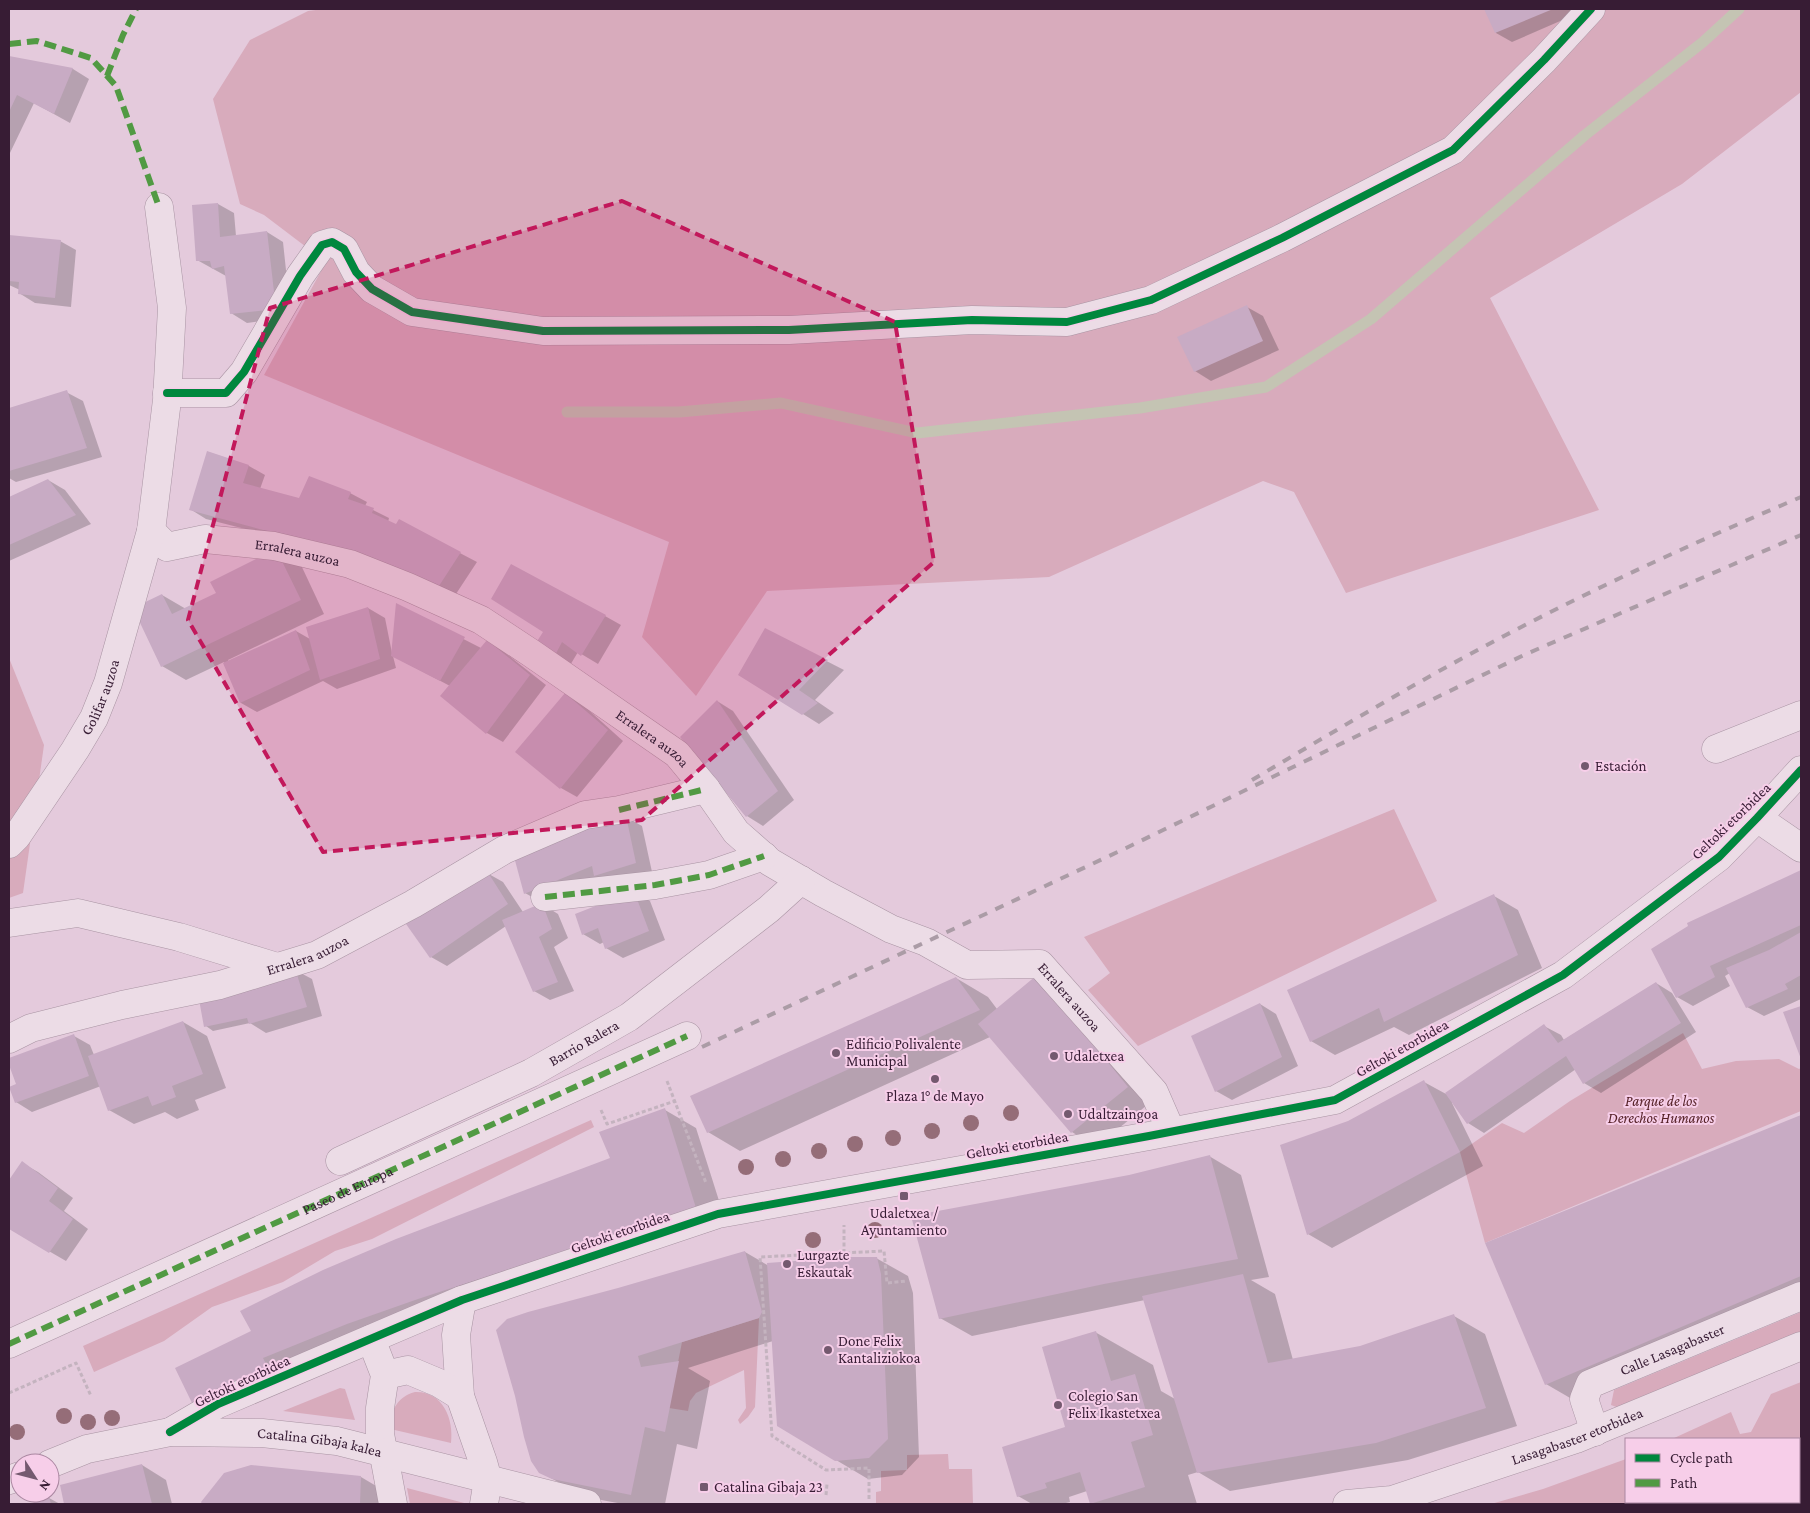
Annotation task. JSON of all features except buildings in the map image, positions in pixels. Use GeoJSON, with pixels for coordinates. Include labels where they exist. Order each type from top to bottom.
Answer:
{"type":"FeatureCollection","features":[{"type":"Feature","properties":{"kind":"street"},"geometry":{"type":"LineString","coordinates":[[167,393],[226,393],[244,372],[311,260],[322,245],[332,242],[344,248],[356,272],[372,289],[412,312],[542,331],[790,330],[972,320],[1067,322],[1151,300],[1282,238],[1453,150],[1544,60],[1591,9]]}},
{"type":"Feature","properties":{"kind":"street"},"geometry":{"type":"LineString","coordinates":[[151,531],[167,393],[172,308],[159,207]]}},
{"type":"Feature","properties":{"kind":"street","name":"Erralera auzoa"},"geometry":{"type":"LineString","coordinates":[[151,531],[167,546],[205,539],[274,546],[350,564],[408,587],[480,620],[531,652],[677,754],[706,789],[736,832],[764,856],[802,880],[892,929],[926,942],[967,965],[1040,964],[1154,1092],[1171,1131]]}},
{"type":"Feature","properties":{"kind":"street","name":"Golifar auzoa"},"geometry":{"type":"LineString","coordinates":[[9,844],[23,828],[94,718],[108,683],[151,531]]}},
{"type":"Feature","properties":{"kind":"street"},"geometry":{"type":"LineString","coordinates":[[1716,749],[1801,715]]}},
{"type":"Feature","properties":{"kind":"street","name":"Geltoki etorbidea"},"geometry":{"type":"LineString","coordinates":[[170,1432],[218,1404],[462,1300],[718,1214],[1335,1100],[1563,975],[1719,856],[1801,770]]}},
{"type":"Feature","properties":{"kind":"street","name":"Erralera auzoa"},"geometry":{"type":"LineString","coordinates":[[9,1039],[31,1028],[89,1013],[220,985],[317,955],[413,904],[504,850],[585,815],[620,810],[706,789]]}},
{"type":"Feature","properties":{"kind":"street","name":"Geltoki etorbidea"},"geometry":{"type":"LineString","coordinates":[[1757,818],[1801,848]]}},
{"type":"Feature","properties":{"kind":"street"},"geometry":{"type":"LineString","coordinates":[[545,897],[655,885],[709,876],[764,856]]}},
{"type":"Feature","properties":{"kind":"street","name":"Barrio Ralera"},"geometry":{"type":"LineString","coordinates":[[340,1161],[531,1073],[629,1017],[769,909],[802,880]]}},
{"type":"Feature","properties":{"kind":"street"},"geometry":{"type":"LineString","coordinates":[[9,923],[78,913],[179,937],[277,967]]}},
{"type":"Feature","properties":{"kind":"street","name":"Paseo de Europa"},"geometry":{"type":"LineString","coordinates":[[9,1344],[688,1036]]}},
{"type":"Feature","properties":{"kind":"street","name":"Calle Lasagabaster"},"geometry":{"type":"LineString","coordinates":[[1595,1432],[1584,1399],[1590,1384],[1801,1296]]}},
{"type":"Feature","properties":{"kind":"street"},"geometry":{"type":"LineString","coordinates":[[462,1300],[456,1335],[460,1396],[483,1462],[486,1492]]}},
{"type":"Feature","properties":{"kind":"street"},"geometry":{"type":"LineString","coordinates":[[371,1339],[385,1375],[380,1408],[380,1434],[393,1504]]}},
{"type":"Feature","properties":{"kind":"street","name":"Lasagabaster etorbidea"},"geometry":{"type":"LineString","coordinates":[[1347,1504],[1390,1502],[1595,1432],[1801,1346]]}},
{"type":"Feature","properties":{"kind":"street"},"geometry":{"type":"LineString","coordinates":[[385,1375],[408,1370],[460,1396]]}},
{"type":"Feature","properties":{"kind":"street","name":"Catalina Gibaja kalea"},"geometry":{"type":"LineString","coordinates":[[60,1460],[88,1449],[170,1432],[262,1433],[337,1441],[383,1454],[486,1492],[587,1504]]}},
{"type":"Feature","properties":{"kind":"path"},"geometry":{"type":"LineString","coordinates":[[588,1080],[607,1124],[675,1101]]}},
{"type":"Feature","properties":{"kind":"path"},"geometry":{"type":"LineString","coordinates":[[668,1082],[718,1214]]}},
{"type":"Feature","properties":{"kind":"path"},"geometry":{"type":"LineString","coordinates":[[844,1225],[844,1253]]}},
{"type":"Feature","properties":{"kind":"path"},"geometry":{"type":"LineString","coordinates":[[869,1499],[869,1468],[826,1470],[772,1436],[760,1257],[884,1251],[887,1283],[907,1281]]}},
{"type":"Feature","properties":{"kind":"path"},"geometry":{"type":"LineString","coordinates":[[9,1393],[76,1363],[91,1396]]}},
{"type":"Feature","properties":{"kind":"path"},"geometry":{"type":"LineString","coordinates":[[826,1495],[827,1484]]}},
{"type":"Feature","properties":{"kind":"highlighted area"},"geometry":{"type":"Polygon","coordinates":[[[622,201],[895,322],[934,562],[642,820],[323,852],[188,620],[270,308],[622,201]]]}},
{"type":"Feature","properties":{"kind":"green space"},"geometry":{"type":"Polygon","coordinates":[[[323,9],[1801,9],[1801,92],[1682,184],[1490,298],[1599,510],[1346,593],[1294,492],[1263,481],[1049,577],[767,591],[696,696],[642,637],[669,542],[264,375],[326,262],[264,215],[240,204],[213,99],[250,40],[308,11],[323,9]]]}},
{"type":"Feature","properties":{"kind":"green space"},"geometry":{"type":"Polygon","coordinates":[[[9,658],[44,745],[23,893],[9,898],[9,658]]]}},
{"type":"Feature","properties":{"kind":"green space"},"geometry":{"type":"Polygon","coordinates":[[[1394,809],[1437,901],[1138,1046],[1088,990],[1110,973],[1084,937],[1394,809]]]}},
{"type":"Feature","properties":{"kind":"green space","name":"Parque de los Derechos Humanos"},"geometry":{"type":"Polygon","coordinates":[[[1683,1033],[1702,1069],[1736,1061],[1779,1059],[1799,1069],[1801,1068],[1801,1111],[1485,1243],[1460,1152],[1502,1123],[1524,1133],[1570,1101],[1683,1033]]]}},
{"type":"Feature","properties":{"kind":"green space"},"geometry":{"type":"Polygon","coordinates":[[[591,1120],[594,1127],[372,1239],[335,1251],[283,1282],[212,1307],[164,1341],[94,1372],[83,1346],[591,1120]]]}},
{"type":"Feature","properties":{"kind":"green space"},"geometry":{"type":"Polygon","coordinates":[[[1801,1312],[1801,1332],[1619,1408],[1611,1405],[1614,1390],[1801,1312]]]}},
{"type":"Feature","properties":{"kind":"green space"},"geometry":{"type":"Polygon","coordinates":[[[759,1318],[755,1407],[748,1417],[740,1424],[738,1420],[746,1408],[744,1370],[696,1393],[690,1401],[688,1411],[669,1408],[682,1342],[759,1318]]]}},
{"type":"Feature","properties":{"kind":"green space"},"geometry":{"type":"Polygon","coordinates":[[[1801,1382],[1801,1504],[1491,1504],[1543,1489],[1625,1459],[1625,1503],[1800,1503],[1800,1438],[1674,1438],[1731,1412],[1740,1434],[1751,1432],[1771,1394],[1801,1382]]]}},
{"type":"Feature","properties":{"kind":"green space"},"geometry":{"type":"Polygon","coordinates":[[[340,1388],[345,1389],[355,1420],[283,1411],[340,1388]]]}},
{"type":"Feature","properties":{"kind":"green space"},"geometry":{"type":"Polygon","coordinates":[[[415,1392],[433,1396],[445,1408],[451,1425],[451,1443],[386,1428],[399,1401],[403,1397],[415,1392]]]}},
{"type":"Feature","properties":{"kind":"green space"},"geometry":{"type":"Polygon","coordinates":[[[948,1454],[949,1469],[972,1469],[973,1504],[876,1504],[876,1492],[881,1491],[881,1471],[907,1470],[907,1455],[948,1454]]]}},
{"type":"Feature","properties":{"kind":"green space"},"geometry":{"type":"Polygon","coordinates":[[[407,1488],[468,1504],[410,1504],[407,1488]]]}},
{"type":"Feature","properties":{"kind":"waterway"},"geometry":{"type":"LineString","coordinates":[[567,412],[679,412],[781,403],[917,433],[1140,408],[1266,387],[1371,319],[1585,135],[1703,42],[1739,9]]}},
{"type":"Feature","properties":{"kind":"railway"},"geometry":{"type":"LineString","coordinates":[[1252,780],[1408,688],[1540,617],[1651,564],[1801,497]]}},
{"type":"Feature","properties":{"kind":"railway"},"geometry":{"type":"LineString","coordinates":[[702,1047],[1124,849],[1524,655],[1801,535]]}},
{"type":"Feature","properties":{"kind":"marked path"},"geometry":{"type":"LineString","coordinates":[[107,76],[123,35],[136,9]]}},
{"type":"Feature","properties":{"kind":"marked path"},"geometry":{"type":"LineString","coordinates":[[9,44],[37,41],[91,58],[116,86],[159,207]]}},
{"type":"Feature","properties":{"kind":"marked path"},"geometry":{"type":"LineString","coordinates":[[619,810],[706,789]]}},
{"type":"Feature","properties":{"kind":"marked path"},"geometry":{"type":"LineString","coordinates":[[545,897],[655,885],[709,875],[764,856]]}},
{"type":"Feature","properties":{"kind":"marked path"},"geometry":{"type":"LineString","coordinates":[[9,1344],[687,1036]]}},
{"type":"Feature","properties":{"kind":"cycle path"},"geometry":{"type":"LineString","coordinates":[[167,393],[226,393],[244,372],[300,276],[322,245],[332,242],[344,249],[356,272],[372,289],[412,312],[543,331],[789,330],[972,320],[1067,322],[1151,300],[1282,238],[1453,150],[1544,60],[1591,9]]}},
{"type":"Feature","properties":{"kind":"cycle path"},"geometry":{"type":"LineString","coordinates":[[170,1432],[218,1404],[462,1300],[718,1214],[1149,1136],[1335,1100],[1563,975],[1719,857],[1801,770]]}},
{"type":"Feature","properties":{"kind":"place","name":"Estación"},"geometry":{"type":"Point","coordinates":[1585,766]}},
{"type":"Feature","properties":{"kind":"place","name":"Edificio Polivalente Municipal"},"geometry":{"type":"Point","coordinates":[836,1053]}},
{"type":"Feature","properties":{"kind":"place","name":"Udaletxea"},"geometry":{"type":"Point","coordinates":[1054,1056]}},
{"type":"Feature","properties":{"kind":"place","name":"Plaza 1° de Mayo"},"geometry":{"type":"Point","coordinates":[935,1079]}},
{"type":"Feature","properties":{"kind":"place","name":"Udaltzaingoa"},"geometry":{"type":"Point","coordinates":[1068,1114]}},
{"type":"Feature","properties":{"kind":"place","name":"Udaletxea / Ayuntamiento"},"geometry":{"type":"Point","coordinates":[904,1196]}},
{"type":"Feature","properties":{"kind":"place","name":"Lurgazte Eskautak"},"geometry":{"type":"Point","coordinates":[787,1264]}},
{"type":"Feature","properties":{"kind":"place","name":"Done Felix Kantaliziokoa"},"geometry":{"type":"Point","coordinates":[828,1350]}},
{"type":"Feature","properties":{"kind":"place","name":"Colegio San Felix Ikastetxea"},"geometry":{"type":"Point","coordinates":[1058,1405]}},
{"type":"Feature","properties":{"kind":"place","name":"Catalina Gibaja 23"},"geometry":{"type":"Point","coordinates":[704,1487]}}]}
